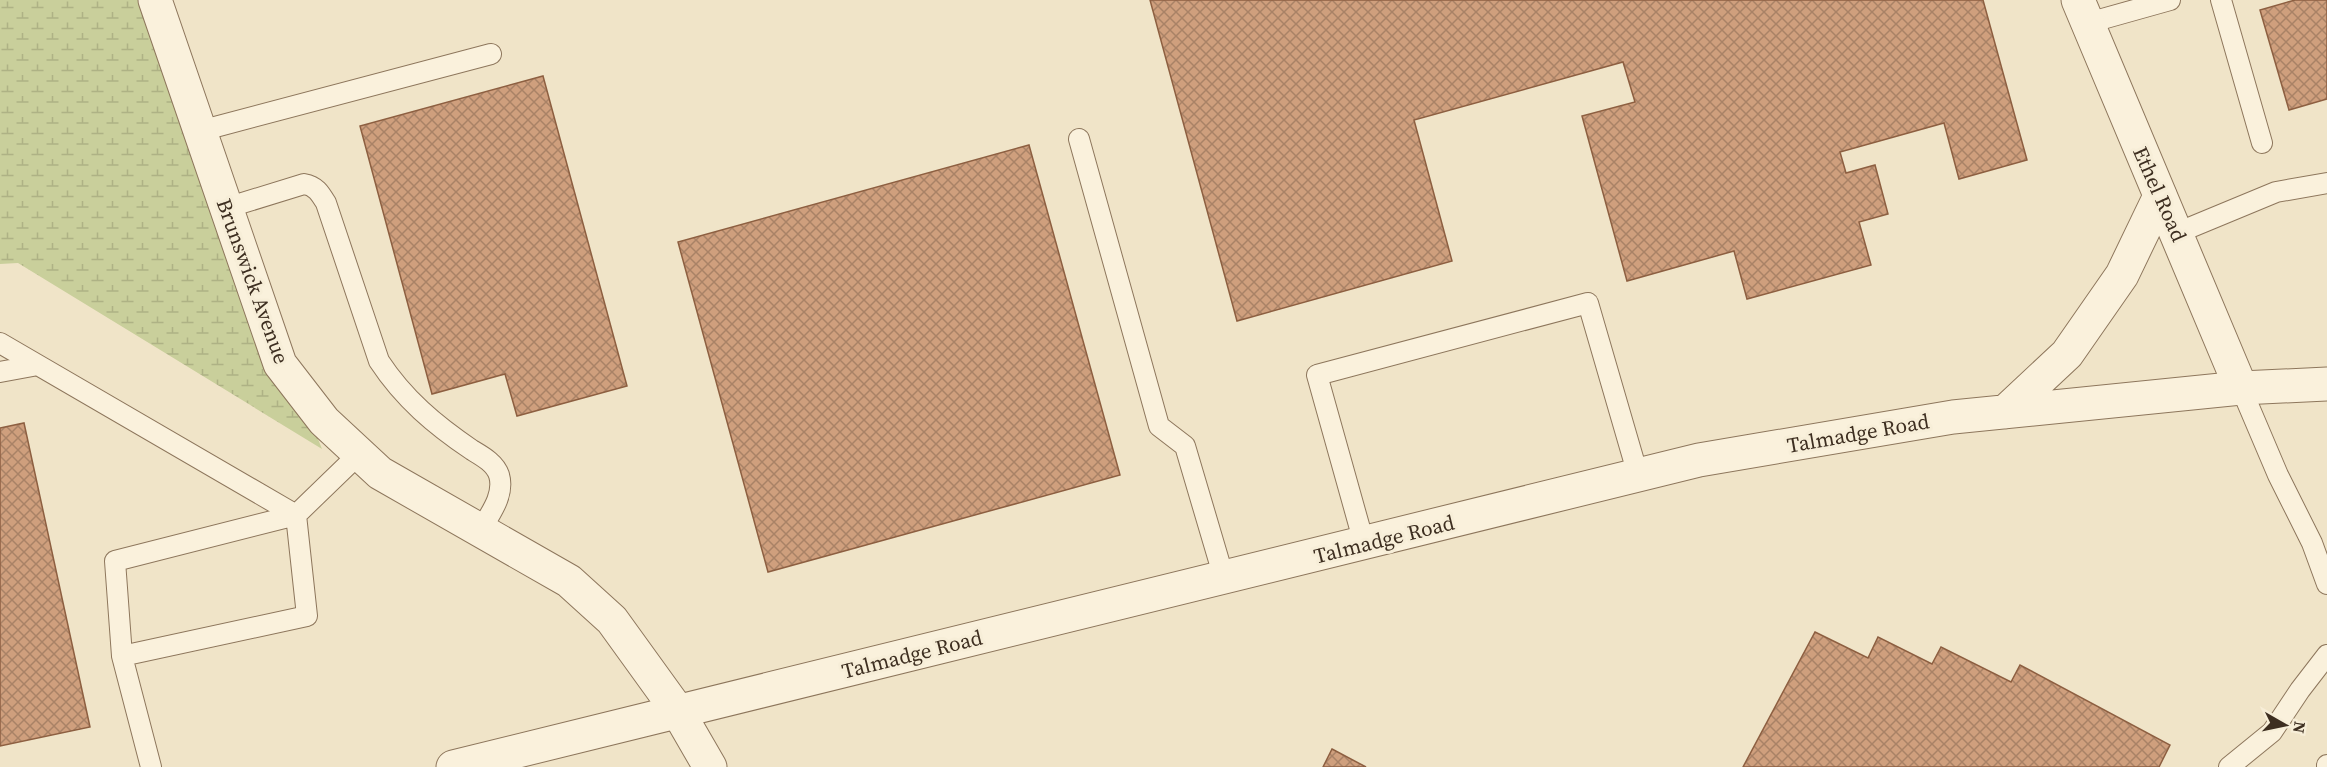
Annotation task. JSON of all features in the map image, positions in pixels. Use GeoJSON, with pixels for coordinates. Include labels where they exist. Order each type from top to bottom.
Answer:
{"type":"FeatureCollection","features":[{"type":"Feature","properties":{"kind":"street","name":"Brunswick Avenue"},"geometry":{"type":"LineString","coordinates":[[155,0],[280,364],[324,421],[380,473],[569,581],[612,620],[677,710],[710,767]]}},
{"type":"Feature","properties":{"kind":"street","name":"Ethel Road"},"geometry":{"type":"LineString","coordinates":[[2083,11],[2241,388]]}},
{"type":"Feature","properties":{"kind":"street"},"geometry":{"type":"LineString","coordinates":[[2005,412],[2067,354],[2122,274],[2160,196]]}},
{"type":"Feature","properties":{"kind":"street","name":"Talmadge Road"},"geometry":{"type":"LineString","coordinates":[[453,767],[1699,460],[1953,417],[2241,388],[2327,384]]}},
{"type":"Feature","properties":{"kind":"lane"},"geometry":{"type":"LineString","coordinates":[[2083,11],[2170,0]]}},
{"type":"Feature","properties":{"kind":"lane"},"geometry":{"type":"LineString","coordinates":[[2222,0],[2262,143]]}},
{"type":"Feature","properties":{"kind":"lane"},"geometry":{"type":"LineString","coordinates":[[200,131],[491,54]]}},
{"type":"Feature","properties":{"kind":"lane"},"geometry":{"type":"LineString","coordinates":[[1079,139],[1159,426],[1185,446],[1224,578]]}},
{"type":"Feature","properties":{"kind":"lane"},"geometry":{"type":"LineString","coordinates":[[2177,233],[2276,192],[2327,183]]}},
{"type":"Feature","properties":{"kind":"lane"},"geometry":{"type":"LineString","coordinates":[[226,208],[304,184],[318,190],[326,203],[379,361],[411,403],[442,430],[490,462],[499,473],[501,488],[496,503],[480,531]]}},
{"type":"Feature","properties":{"kind":"lane"},"geometry":{"type":"LineString","coordinates":[[1364,543],[1317,375],[1588,303],[1638,475]]}},
{"type":"Feature","properties":{"kind":"lane"},"geometry":{"type":"LineString","coordinates":[[0,343],[296,516]]}},
{"type":"Feature","properties":{"kind":"lane"},"geometry":{"type":"LineString","coordinates":[[0,372],[38,365]]}},
{"type":"Feature","properties":{"kind":"lane"},"geometry":{"type":"LineString","coordinates":[[2241,388],[2278,475],[2312,543],[2327,584]]}},
{"type":"Feature","properties":{"kind":"lane"},"geometry":{"type":"LineString","coordinates":[[151,767],[122,656],[115,561],[296,516],[359,454]]}},
{"type":"Feature","properties":{"kind":"lane"},"geometry":{"type":"LineString","coordinates":[[122,656],[307,616],[296,516]]}},
{"type":"Feature","properties":{"kind":"lane"},"geometry":{"type":"LineString","coordinates":[[2229,767],[2272,732],[2327,655]]}},
{"type":"Feature","properties":{"kind":"green space"},"geometry":{"type":"Polygon","coordinates":[[[0,0],[144,0],[322,449],[18,263],[0,264],[0,0]]]}},
{"type":"Feature","properties":{"kind":"building"},"geometry":{"type":"Polygon","coordinates":[[[1150,0],[1983,0],[2027,160],[1959,179],[1944,123],[1840,152],[1846,173],[1875,165],[1888,214],[1859,222],[1871,265],[1747,299],[1734,251],[1627,281],[1582,116],[1635,102],[1623,62],[1414,120],[1452,261],[1237,321],[1150,0]]]}},
{"type":"Feature","properties":{"kind":"building"},"geometry":{"type":"Polygon","coordinates":[[[2295,0],[2327,0],[2327,99],[2289,110],[2260,10],[2295,0]]]}},
{"type":"Feature","properties":{"kind":"building"},"geometry":{"type":"Polygon","coordinates":[[[543,76],[627,386],[517,416],[505,374],[432,394],[360,126],[543,76]]]}},
{"type":"Feature","properties":{"kind":"building"},"geometry":{"type":"Polygon","coordinates":[[[1029,145],[1120,475],[768,572],[678,242],[1029,145]]]}},
{"type":"Feature","properties":{"kind":"building"},"geometry":{"type":"Polygon","coordinates":[[[24,423],[90,727],[0,746],[0,428],[24,423]]]}},
{"type":"Feature","properties":{"kind":"building"},"geometry":{"type":"Polygon","coordinates":[[[1815,632],[1868,658],[1878,637],[1932,664],[1941,647],[2011,682],[2020,665],[2170,745],[2159,767],[1743,767],[1815,632]]]}},
{"type":"Feature","properties":{"kind":"building"},"geometry":{"type":"Polygon","coordinates":[[[1332,749],[1366,767],[1323,767],[1332,749]]]}}]}
